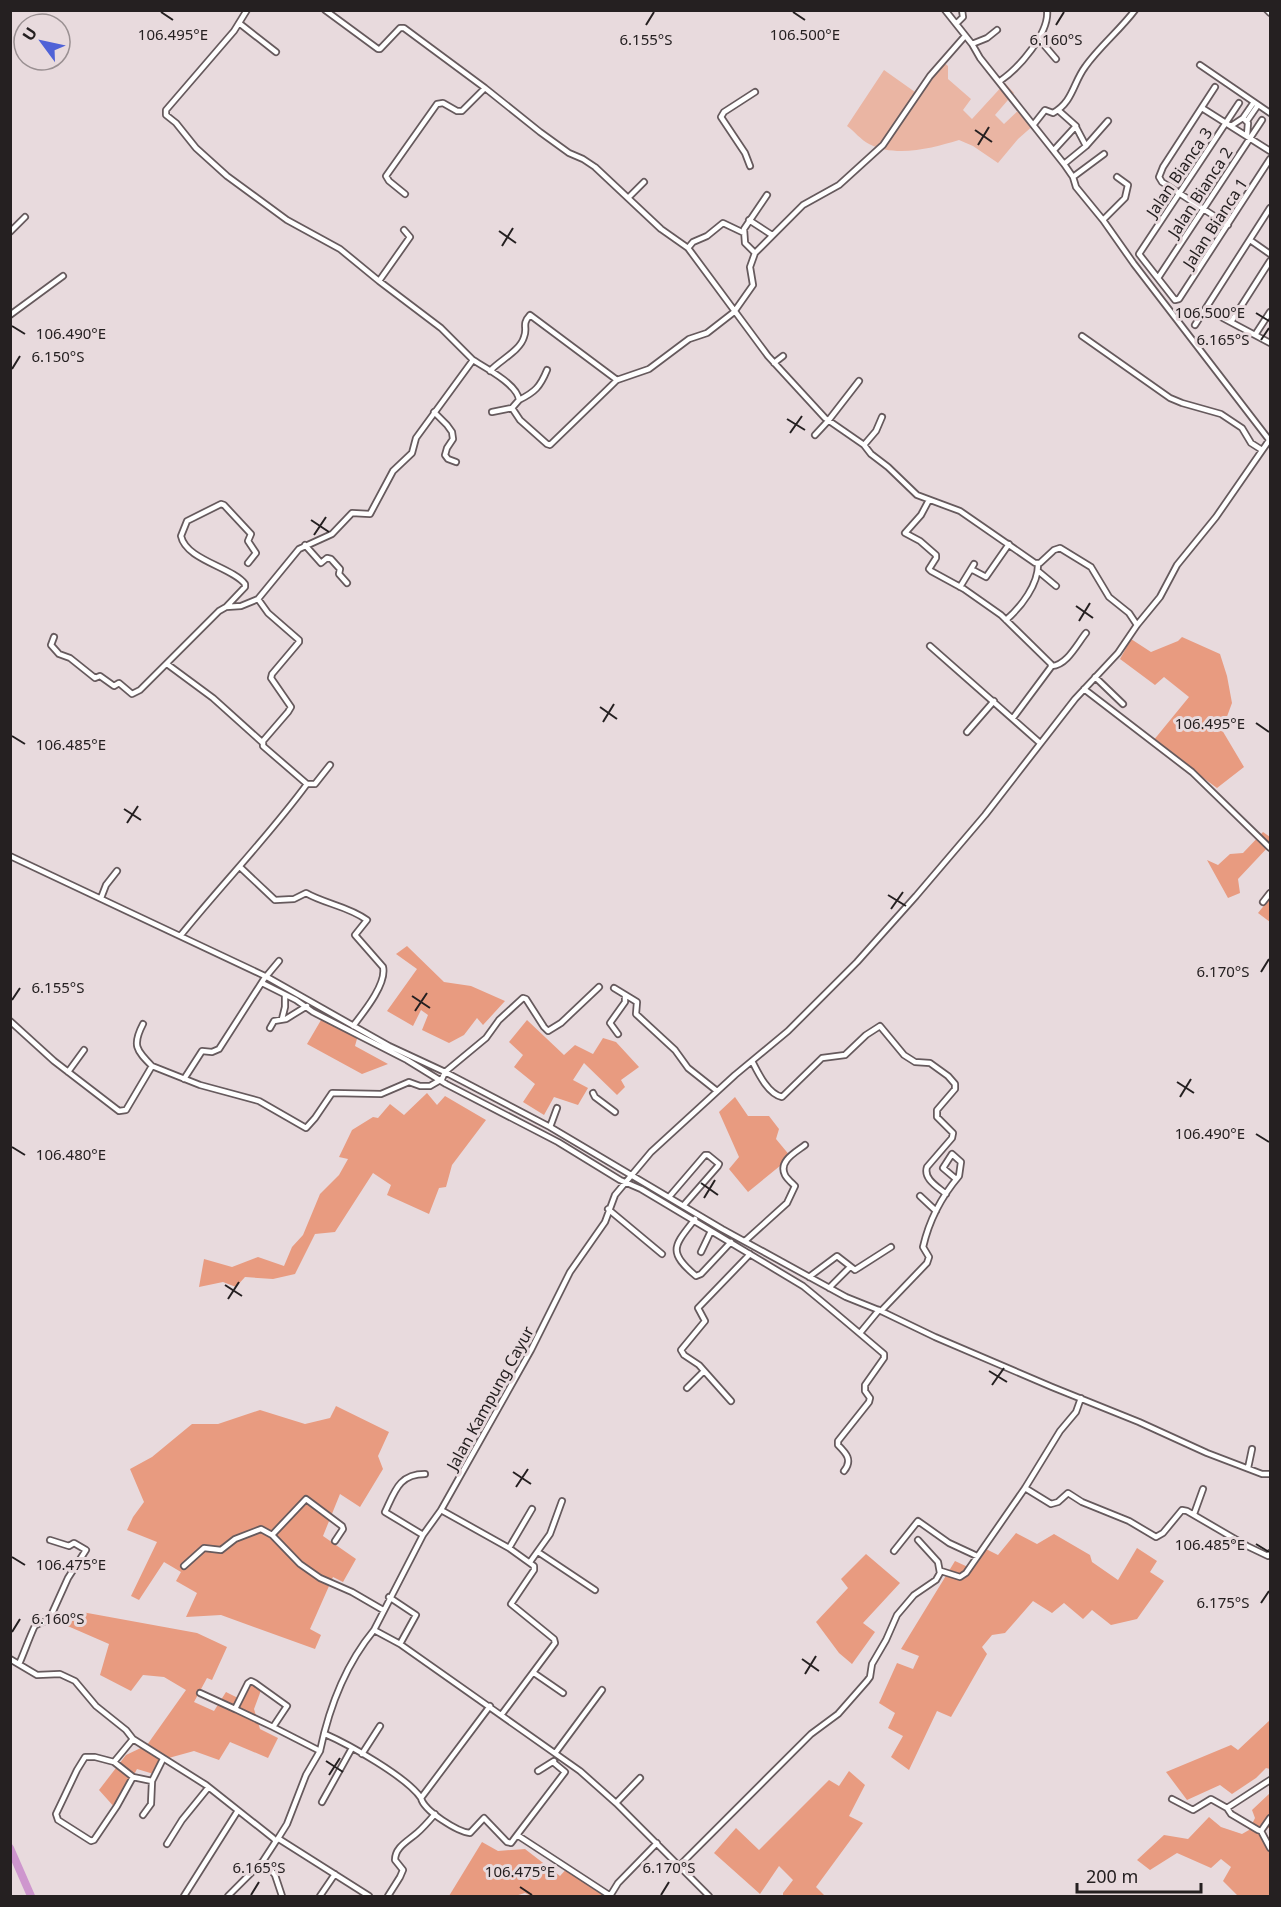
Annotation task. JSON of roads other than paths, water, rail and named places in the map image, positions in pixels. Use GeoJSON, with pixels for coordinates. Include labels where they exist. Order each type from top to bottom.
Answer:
{"type":"FeatureCollection","features":[{"type":"Feature","properties":{"kind":"street"},"geometry":{"type":"LineString","coordinates":[[247,10],[165,114],[176,123],[203,155],[235,182],[287,220],[340,249],[379,282],[441,328],[473,360],[512,386],[519,400]]}},
{"type":"Feature","properties":{"kind":"street"},"geometry":{"type":"LineString","coordinates":[[325,10],[378,49],[400,28],[404,28],[550,139],[595,167],[661,229],[688,248],[774,363],[828,421],[864,445],[908,488],[929,500],[960,511],[1038,563]]}},
{"type":"Feature","properties":{"kind":"street"},"geometry":{"type":"LineString","coordinates":[[333,16],[339,10]]}},
{"type":"Feature","properties":{"kind":"street"},"geometry":{"type":"LineString","coordinates":[[945,10],[957,23],[980,58],[1054,150],[1073,177],[1076,187],[1270,440]]}},
{"type":"Feature","properties":{"kind":"street"},"geometry":{"type":"LineString","coordinates":[[957,23],[963,17],[962,10]]}},
{"type":"Feature","properties":{"kind":"street"},"geometry":{"type":"LineString","coordinates":[[1000,81],[1016,69],[1038,38],[1047,19],[1047,10]]}},
{"type":"Feature","properties":{"kind":"street"},"geometry":{"type":"LineString","coordinates":[[1034,124],[1045,110],[1053,113],[1058,110],[1074,90],[1085,67],[1135,10]]}},
{"type":"Feature","properties":{"kind":"street"},"geometry":{"type":"LineString","coordinates":[[239,23],[276,52]]}},
{"type":"Feature","properties":{"kind":"street"},"geometry":{"type":"LineString","coordinates":[[972,44],[987,38],[997,30]]}},
{"type":"Feature","properties":{"kind":"street"},"geometry":{"type":"LineString","coordinates":[[512,408],[520,420],[550,445],[617,380],[649,369],[690,339],[707,333],[734,312],[753,285],[750,267],[755,253],[803,205],[838,185],[883,146],[930,76],[965,36]]}},
{"type":"Feature","properties":{"kind":"street"},"geometry":{"type":"LineString","coordinates":[[1038,38],[1056,59]]}},
{"type":"Feature","properties":{"kind":"street"},"geometry":{"type":"LineString","coordinates":[[1200,65],[1254,106],[1270,113]]}},
{"type":"Feature","properties":{"kind":"street"},"geometry":{"type":"LineString","coordinates":[[1215,87],[1163,167],[1159,177],[1162,182],[1228,225]]}},
{"type":"Feature","properties":{"kind":"street"},"geometry":{"type":"LineString","coordinates":[[405,194],[389,182],[386,176],[436,104],[443,103],[457,111],[462,111],[485,88]]}},
{"type":"Feature","properties":{"kind":"street"},"geometry":{"type":"LineString","coordinates":[[750,166],[745,153],[721,117],[724,112],[755,92]]}},
{"type":"Feature","properties":{"kind":"street","name":"Jalan Bianca 3"},"geometry":{"type":"LineString","coordinates":[[1158,278],[1139,254],[1239,103]]}},
{"type":"Feature","properties":{"kind":"street"},"geometry":{"type":"LineString","coordinates":[[1232,126],[1245,119],[1254,106]]}},
{"type":"Feature","properties":{"kind":"street"},"geometry":{"type":"LineString","coordinates":[[1202,108],[1270,151]]}},
{"type":"Feature","properties":{"kind":"street"},"geometry":{"type":"LineString","coordinates":[[1058,110],[1076,127],[1079,137],[1086,146]]}},
{"type":"Feature","properties":{"kind":"street"},"geometry":{"type":"LineString","coordinates":[[1245,119],[1249,137]]}},
{"type":"Feature","properties":{"kind":"street","name":"Jalan Bianca 2"},"geometry":{"type":"LineString","coordinates":[[1158,278],[1262,120]]}},
{"type":"Feature","properties":{"kind":"street"},"geometry":{"type":"LineString","coordinates":[[1064,164],[1086,146],[1108,121]]}},
{"type":"Feature","properties":{"kind":"street"},"geometry":{"type":"LineString","coordinates":[[1054,150],[1076,127]]}},
{"type":"Feature","properties":{"kind":"street"},"geometry":{"type":"LineString","coordinates":[[1073,177],[1104,154]]}},
{"type":"Feature","properties":{"kind":"street","name":"Jalan Bianca 1"},"geometry":{"type":"LineString","coordinates":[[1158,278],[1175,300],[1179,299],[1270,159]]}},
{"type":"Feature","properties":{"kind":"street"},"geometry":{"type":"LineString","coordinates":[[1103,220],[1126,196],[1128,186],[1117,177]]}},
{"type":"Feature","properties":{"kind":"street"},"geometry":{"type":"LineString","coordinates":[[629,197],[644,182]]}},
{"type":"Feature","properties":{"kind":"street"},"geometry":{"type":"LineString","coordinates":[[755,253],[746,243],[744,229],[767,195]]}},
{"type":"Feature","properties":{"kind":"street"},"geometry":{"type":"LineString","coordinates":[[1195,325],[1270,208]]}},
{"type":"Feature","properties":{"kind":"street"},"geometry":{"type":"LineString","coordinates":[[10,232],[25,217]]}},
{"type":"Feature","properties":{"kind":"street"},"geometry":{"type":"LineString","coordinates":[[749,220],[772,235]]}},
{"type":"Feature","properties":{"kind":"street"},"geometry":{"type":"LineString","coordinates":[[688,248],[693,242],[707,236],[723,223],[744,233]]}},
{"type":"Feature","properties":{"kind":"street"},"geometry":{"type":"LineString","coordinates":[[379,282],[410,237],[404,230]]}},
{"type":"Feature","properties":{"kind":"street"},"geometry":{"type":"LineString","coordinates":[[1250,240],[1270,254]]}},
{"type":"Feature","properties":{"kind":"street"},"geometry":{"type":"LineString","coordinates":[[1231,322],[1270,261]]}},
{"type":"Feature","properties":{"kind":"street"},"geometry":{"type":"LineString","coordinates":[[10,315],[63,276]]}},
{"type":"Feature","properties":{"kind":"street"},"geometry":{"type":"LineString","coordinates":[[1206,309],[1270,343]]}},
{"type":"Feature","properties":{"kind":"street"},"geometry":{"type":"LineString","coordinates":[[1255,335],[1270,312]]}},
{"type":"Feature","properties":{"kind":"street"},"geometry":{"type":"LineString","coordinates":[[490,371],[521,342],[524,337],[524,322],[530,315],[617,380]]}},
{"type":"Feature","properties":{"kind":"street"},"geometry":{"type":"LineString","coordinates":[[1082,336],[1170,398],[1182,404],[1221,414],[1229,419],[1242,428],[1251,443],[1262,450]]}},
{"type":"Feature","properties":{"kind":"street"},"geometry":{"type":"LineString","coordinates":[[774,363],[783,356]]}},
{"type":"Feature","properties":{"kind":"street"},"geometry":{"type":"LineString","coordinates":[[226,607],[241,606],[258,599],[299,549],[332,534],[352,513],[370,514],[393,471],[412,453],[416,438],[473,360]]}},
{"type":"Feature","properties":{"kind":"street"},"geometry":{"type":"LineString","coordinates":[[492,412],[512,408],[519,400],[533,393],[543,381],[547,370]]}},
{"type":"Feature","properties":{"kind":"street"},"geometry":{"type":"LineString","coordinates":[[815,435],[859,381]]}},
{"type":"Feature","properties":{"kind":"street"},"geometry":{"type":"LineString","coordinates":[[434,412],[452,432],[453,439],[445,455],[456,462]]}},
{"type":"Feature","properties":{"kind":"street"},"geometry":{"type":"LineString","coordinates":[[864,445],[876,431],[882,417]]}},
{"type":"Feature","properties":{"kind":"street","name":"Jalan Kampung Cayur"},"geometry":{"type":"LineString","coordinates":[[278,1840],[306,1775],[320,1751],[332,1706],[346,1674],[374,1630],[423,1534],[441,1510],[531,1350],[570,1272],[604,1222],[615,1194],[630,1179],[643,1160],[717,1091],[788,1031],[884,933],[985,815],[1084,689],[1118,653],[1160,597],[1178,565],[1221,510],[1270,440]]}},
{"type":"Feature","properties":{"kind":"street"},"geometry":{"type":"LineString","coordinates":[[929,500],[921,515],[905,532],[936,555],[930,569],[931,572],[980,599],[1006,620],[1052,666]]}},
{"type":"Feature","properties":{"kind":"street"},"geometry":{"type":"LineString","coordinates":[[54,637],[51,645],[59,654],[70,658],[95,678],[100,676],[114,686],[119,683],[132,694],[143,688],[245,588],[236,576],[214,566],[184,544],[181,536],[188,521],[221,504],[224,505],[251,534],[248,540],[256,553],[248,563]]}},
{"type":"Feature","properties":{"kind":"street"},"geometry":{"type":"LineString","coordinates":[[971,569],[986,577],[1009,544]]}},
{"type":"Feature","properties":{"kind":"street"},"geometry":{"type":"LineString","coordinates":[[305,545],[319,562],[327,558],[331,559],[340,569],[339,574],[347,583]]}},
{"type":"Feature","properties":{"kind":"street"},"geometry":{"type":"LineString","coordinates":[[1038,563],[1058,549],[1070,553],[1094,570],[1109,597],[1129,613],[1137,625]]}},
{"type":"Feature","properties":{"kind":"street"},"geometry":{"type":"LineString","coordinates":[[1006,620],[1022,602],[1038,571],[1038,563]]}},
{"type":"Feature","properties":{"kind":"street"},"geometry":{"type":"LineString","coordinates":[[960,587],[974,564]]}},
{"type":"Feature","properties":{"kind":"street"},"geometry":{"type":"LineString","coordinates":[[1038,571],[1056,586]]}},
{"type":"Feature","properties":{"kind":"street"},"geometry":{"type":"LineString","coordinates":[[258,599],[268,613],[299,640],[271,678],[291,707],[263,743]]}},
{"type":"Feature","properties":{"kind":"street"},"geometry":{"type":"LineString","coordinates":[[1013,717],[1052,666],[1061,664],[1086,633]]}},
{"type":"Feature","properties":{"kind":"street"},"geometry":{"type":"LineString","coordinates":[[930,646],[1040,743]]}},
{"type":"Feature","properties":{"kind":"street"},"geometry":{"type":"LineString","coordinates":[[167,664],[213,698],[263,743],[270,753],[307,784],[315,784],[330,765]]}},
{"type":"Feature","properties":{"kind":"street"},"geometry":{"type":"LineString","coordinates":[[1095,677],[1123,704]]}},
{"type":"Feature","properties":{"kind":"street"},"geometry":{"type":"LineString","coordinates":[[1084,689],[1192,772],[1270,848]]}},
{"type":"Feature","properties":{"kind":"street"},"geometry":{"type":"LineString","coordinates":[[967,732],[994,701]]}},
{"type":"Feature","properties":{"kind":"street"},"geometry":{"type":"LineString","coordinates":[[181,935],[307,784]]}},
{"type":"Feature","properties":{"kind":"street"},"geometry":{"type":"LineString","coordinates":[[10,856],[181,935],[264,980],[310,1000],[413,1058],[445,1072],[550,1127],[694,1221],[803,1286],[843,1317],[884,1354],[884,1358],[865,1385],[865,1391],[870,1398],[869,1402],[838,1441],[838,1445],[849,1461],[844,1471]]}},
{"type":"Feature","properties":{"kind":"street"},"geometry":{"type":"LineString","coordinates":[[240,867],[274,900],[294,899],[306,893],[321,902],[343,906],[367,920],[356,932],[356,936],[384,970],[372,999],[353,1026]]}},
{"type":"Feature","properties":{"kind":"street"},"geometry":{"type":"LineString","coordinates":[[101,898],[106,885],[117,871]]}},
{"type":"Feature","properties":{"kind":"street"},"geometry":{"type":"LineString","coordinates":[[1263,902],[1270,893]]}},
{"type":"Feature","properties":{"kind":"street"},"geometry":{"type":"LineString","coordinates":[[184,1079],[202,1051],[212,1052],[219,1049],[279,961]]}},
{"type":"Feature","properties":{"kind":"street"},"geometry":{"type":"LineString","coordinates":[[264,980],[313,1012],[558,1142],[669,1197],[846,1298],[880,1310],[1079,1402],[1198,1450],[1262,1474],[1270,1474]]}},
{"type":"Feature","properties":{"kind":"street"},"geometry":{"type":"LineString","coordinates":[[143,1023],[137,1035],[136,1046],[152,1066],[184,1079],[259,1101],[306,1128],[312,1123],[332,1093],[381,1094],[408,1083],[426,1087],[435,1085],[445,1072],[486,1038],[499,1020],[523,998],[548,1031],[561,1023],[599,987]]}},
{"type":"Feature","properties":{"kind":"street"},"geometry":{"type":"LineString","coordinates":[[614,988],[638,1004],[636,1014],[675,1050],[688,1068],[717,1091]]}},
{"type":"Feature","properties":{"kind":"street"},"geometry":{"type":"LineString","coordinates":[[282,1019],[285,995]]}},
{"type":"Feature","properties":{"kind":"street"},"geometry":{"type":"LineString","coordinates":[[618,1034],[610,1023],[625,1002],[626,995]]}},
{"type":"Feature","properties":{"kind":"street"},"geometry":{"type":"LineString","coordinates":[[270,1028],[274,1022],[306,1007],[310,1000]]}},
{"type":"Feature","properties":{"kind":"street"},"geometry":{"type":"LineString","coordinates":[[10,1021],[68,1072],[117,1110],[124,1112],[152,1066]]}},
{"type":"Feature","properties":{"kind":"street"},"geometry":{"type":"LineString","coordinates":[[752,1061],[767,1086],[776,1095],[782,1096],[822,1058],[845,1055],[880,1026],[904,1055],[915,1062],[930,1063],[955,1084],[955,1089],[936,1114],[936,1117],[952,1133],[952,1138],[925,1172],[927,1178],[946,1194]]}},
{"type":"Feature","properties":{"kind":"street"},"geometry":{"type":"LineString","coordinates":[[68,1072],[84,1050]]}},
{"type":"Feature","properties":{"kind":"street"},"geometry":{"type":"LineString","coordinates":[[593,1093],[615,1112]]}},
{"type":"Feature","properties":{"kind":"street"},"geometry":{"type":"LineString","coordinates":[[550,1127],[557,1108]]}},
{"type":"Feature","properties":{"kind":"street"},"geometry":{"type":"LineString","coordinates":[[745,1241],[789,1200],[795,1186],[786,1176],[785,1164],[791,1155],[805,1145]]}},
{"type":"Feature","properties":{"kind":"street"},"geometry":{"type":"LineString","coordinates":[[860,1333],[927,1263],[928,1257],[923,1247],[927,1230],[956,1179],[962,1163],[952,1154],[943,1168],[956,1179]]}},
{"type":"Feature","properties":{"kind":"street"},"geometry":{"type":"LineString","coordinates":[[669,1197],[705,1155],[708,1155],[718,1166],[683,1206]]}},
{"type":"Feature","properties":{"kind":"street"},"geometry":{"type":"LineString","coordinates":[[920,1196],[936,1212]]}},
{"type":"Feature","properties":{"kind":"street"},"geometry":{"type":"LineString","coordinates":[[608,1209],[662,1254]]}},
{"type":"Feature","properties":{"kind":"street"},"geometry":{"type":"LineString","coordinates":[[698,1214],[679,1239],[676,1248],[680,1258],[696,1276],[701,1274],[731,1242]]}},
{"type":"Feature","properties":{"kind":"street"},"geometry":{"type":"LineString","coordinates":[[701,1252],[711,1231]]}},
{"type":"Feature","properties":{"kind":"street"},"geometry":{"type":"LineString","coordinates":[[808,1277],[837,1256],[856,1270],[891,1247]]}},
{"type":"Feature","properties":{"kind":"street"},"geometry":{"type":"LineString","coordinates":[[730,1401],[704,1371],[681,1350],[705,1321],[698,1308],[750,1254]]}},
{"type":"Feature","properties":{"kind":"street"},"geometry":{"type":"LineString","coordinates":[[829,1288],[850,1267]]}},
{"type":"Feature","properties":{"kind":"street"},"geometry":{"type":"LineString","coordinates":[[687,1388],[704,1371]]}},
{"type":"Feature","properties":{"kind":"street"},"geometry":{"type":"LineString","coordinates":[[940,1570],[961,1577],[1025,1488],[1046,1451],[1076,1412],[1079,1402]]}},
{"type":"Feature","properties":{"kind":"street"},"geometry":{"type":"LineString","coordinates":[[1248,1468],[1252,1449]]}},
{"type":"Feature","properties":{"kind":"street"},"geometry":{"type":"LineString","coordinates":[[423,1534],[385,1512],[406,1478],[413,1474],[425,1474]]}},
{"type":"Feature","properties":{"kind":"street"},"geometry":{"type":"LineString","coordinates":[[1025,1488],[1051,1504],[1058,1502],[1069,1493],[1082,1502],[1129,1521],[1156,1537],[1163,1533],[1182,1510],[1194,1514],[1247,1546],[1268,1556],[1270,1553]]}},
{"type":"Feature","properties":{"kind":"street"},"geometry":{"type":"LineString","coordinates":[[1194,1514],[1203,1489]]}},
{"type":"Feature","properties":{"kind":"street"},"geometry":{"type":"LineString","coordinates":[[272,1535],[306,1499],[342,1526],[343,1529],[335,1541]]}},
{"type":"Feature","properties":{"kind":"street"},"geometry":{"type":"LineString","coordinates":[[530,1562],[550,1534],[562,1501]]}},
{"type":"Feature","properties":{"kind":"street"},"geometry":{"type":"LineString","coordinates":[[509,1548],[532,1509]]}},
{"type":"Feature","properties":{"kind":"street"},"geometry":{"type":"LineString","coordinates":[[441,1510],[509,1548],[534,1566],[534,1570],[511,1604],[555,1641],[555,1645],[502,1714]]}},
{"type":"Feature","properties":{"kind":"street"},"geometry":{"type":"LineString","coordinates":[[894,1551],[918,1521],[949,1543],[977,1557]]}},
{"type":"Feature","properties":{"kind":"street"},"geometry":{"type":"LineString","coordinates":[[184,1566],[204,1548],[220,1550],[235,1539],[260,1529],[272,1535],[300,1564],[320,1578],[352,1592],[383,1610]]}},
{"type":"Feature","properties":{"kind":"street"},"geometry":{"type":"LineString","coordinates":[[19,1664],[33,1628],[49,1620],[68,1578],[86,1550],[74,1543],[67,1546],[50,1540]]}},
{"type":"Feature","properties":{"kind":"street"},"geometry":{"type":"LineString","coordinates":[[680,1865],[811,1734],[838,1714],[870,1677],[872,1664],[897,1615],[914,1595],[936,1580],[940,1570],[935,1557],[918,1540]]}},
{"type":"Feature","properties":{"kind":"street"},"geometry":{"type":"LineString","coordinates":[[538,1552],[595,1590]]}},
{"type":"Feature","properties":{"kind":"street"},"geometry":{"type":"LineString","coordinates":[[389,1597],[416,1615],[400,1644]]}},
{"type":"Feature","properties":{"kind":"street"},"geometry":{"type":"LineString","coordinates":[[374,1630],[400,1644],[557,1753],[616,1803],[710,1896]]}},
{"type":"Feature","properties":{"kind":"street"},"geometry":{"type":"LineString","coordinates":[[10,1659],[36,1675],[60,1674],[75,1681],[96,1706],[126,1730],[133,1739],[208,1788],[237,1812],[278,1840],[369,1896]]}},
{"type":"Feature","properties":{"kind":"street"},"geometry":{"type":"LineString","coordinates":[[534,1673],[563,1693]]}},
{"type":"Feature","properties":{"kind":"street"},"geometry":{"type":"LineString","coordinates":[[235,1709],[251,1681],[286,1706],[273,1727]]}},
{"type":"Feature","properties":{"kind":"street"},"geometry":{"type":"LineString","coordinates":[[538,1772],[553,1762],[566,1736],[602,1690]]}},
{"type":"Feature","properties":{"kind":"street"},"geometry":{"type":"LineString","coordinates":[[200,1693],[320,1751]]}},
{"type":"Feature","properties":{"kind":"street"},"geometry":{"type":"LineString","coordinates":[[421,1798],[490,1706]]}},
{"type":"Feature","properties":{"kind":"street"},"geometry":{"type":"LineString","coordinates":[[362,1754],[380,1726]]}},
{"type":"Feature","properties":{"kind":"street"},"geometry":{"type":"LineString","coordinates":[[324,1734],[362,1754],[413,1788],[423,1804],[467,1833],[474,1830],[484,1818],[507,1842],[511,1843],[565,1772],[553,1762]]}},
{"type":"Feature","properties":{"kind":"street"},"geometry":{"type":"LineString","coordinates":[[114,1762],[133,1739]]}},
{"type":"Feature","properties":{"kind":"street"},"geometry":{"type":"LineString","coordinates":[[322,1802],[352,1748]]}},
{"type":"Feature","properties":{"kind":"street"},"geometry":{"type":"LineString","coordinates":[[133,1777],[117,1806],[93,1841],[58,1820],[56,1814],[82,1760],[88,1756],[114,1762],[133,1777],[152,1781]]}},
{"type":"Feature","properties":{"kind":"street"},"geometry":{"type":"LineString","coordinates":[[143,1815],[151,1804],[152,1781],[163,1759]]}},
{"type":"Feature","properties":{"kind":"street"},"geometry":{"type":"LineString","coordinates":[[616,1803],[640,1778]]}},
{"type":"Feature","properties":{"kind":"street"},"geometry":{"type":"LineString","coordinates":[[1227,1808],[1270,1780]]}},
{"type":"Feature","properties":{"kind":"street"},"geometry":{"type":"LineString","coordinates":[[167,1844],[182,1820],[208,1788]]}},
{"type":"Feature","properties":{"kind":"street"},"geometry":{"type":"LineString","coordinates":[[1172,1799],[1193,1810],[1211,1799],[1227,1808],[1231,1814],[1262,1831],[1270,1848]]}},
{"type":"Feature","properties":{"kind":"street"},"geometry":{"type":"LineString","coordinates":[[184,1896],[237,1812]]}},
{"type":"Feature","properties":{"kind":"street"},"geometry":{"type":"LineString","coordinates":[[388,1896],[403,1870],[395,1858],[396,1853],[435,1814]]}},
{"type":"Feature","properties":{"kind":"street"},"geometry":{"type":"LineString","coordinates":[[1262,1831],[1270,1818]]}},
{"type":"Feature","properties":{"kind":"street"},"geometry":{"type":"LineString","coordinates":[[517,1835],[610,1896],[633,1866],[657,1843]]}},
{"type":"Feature","properties":{"kind":"street"},"geometry":{"type":"LineString","coordinates":[[228,1896],[263,1862],[278,1840]]}},
{"type":"Feature","properties":{"kind":"street"},"geometry":{"type":"LineString","coordinates":[[263,1862],[275,1875],[282,1896]]}},
{"type":"Feature","properties":{"kind":"street"},"geometry":{"type":"LineString","coordinates":[[320,1896],[335,1874]]}},
{"type":"Feature","properties":{"kind":"waterway"},"geometry":{"type":"LineString","coordinates":[[10,1848],[31,1896]]}}]}
